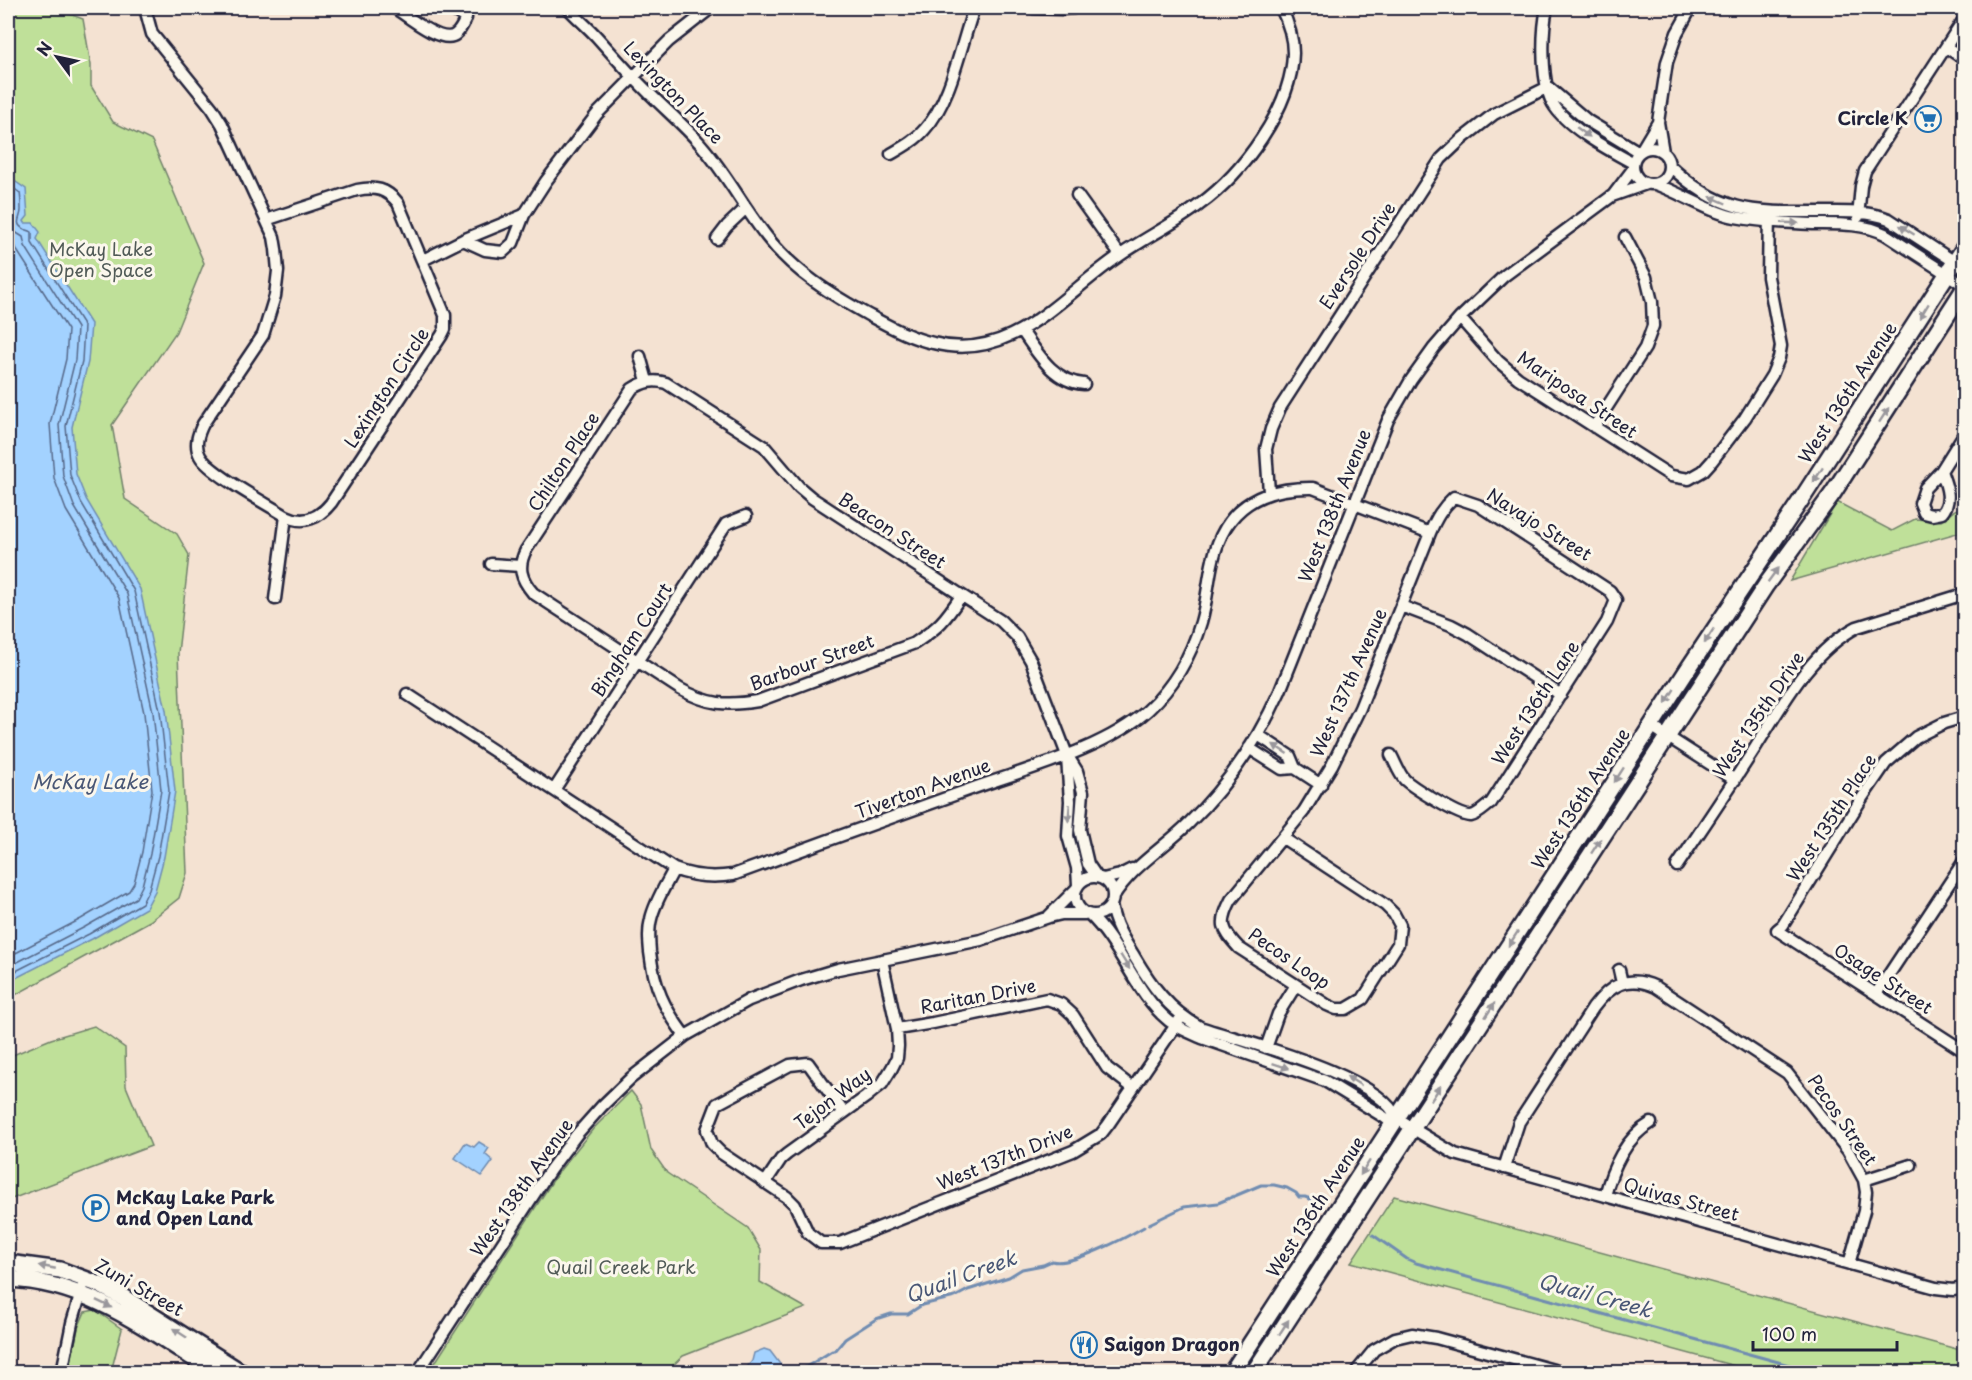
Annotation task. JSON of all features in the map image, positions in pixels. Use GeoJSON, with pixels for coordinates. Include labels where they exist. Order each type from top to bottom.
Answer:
{"type":"FeatureCollection","features":[{"type":"Feature","properties":{"kind":"main road","name":"West 136th Avenue"},"geometry":{"type":"LineString","coordinates":[[1232,1372],[1750,575],[1956,268],[1965,248]]}},
{"type":"Feature","properties":{"kind":"main road"},"geometry":{"type":"LineString","coordinates":[[1254,1372],[1667,736],[1766,585],[1833,494],[1965,287]]}},
{"type":"Feature","properties":{"kind":"main road","name":"Zuni Street"},"geometry":{"type":"LineString","coordinates":[[8,1263],[60,1270],[109,1306],[215,1372]]}},
{"type":"Feature","properties":{"kind":"main road","name":"Zuni Street"},"geometry":{"type":"LineString","coordinates":[[8,1278],[83,1286],[123,1297],[241,1372]]}},
{"type":"Feature","properties":{"kind":"street"},"geometry":{"type":"LineString","coordinates":[[395,8],[437,35],[447,38],[456,34],[472,8]]}},
{"type":"Feature","properties":{"kind":"street"},"geometry":{"type":"LineString","coordinates":[[450,8],[466,18]]}},
{"type":"Feature","properties":{"kind":"street","name":"Lexington Place"},"geometry":{"type":"LineString","coordinates":[[568,8],[633,78],[702,145],[723,171],[765,235],[795,267],[816,284],[850,305],[903,333],[932,343],[961,347],[991,343],[1022,331],[1120,255],[1186,214],[1213,194],[1248,158],[1266,131],[1284,92],[1292,64],[1293,45],[1281,8]]}},
{"type":"Feature","properties":{"kind":"street"},"geometry":{"type":"LineString","coordinates":[[463,240],[485,250],[503,252],[513,243],[524,215],[597,114],[669,41],[711,8]]}},
{"type":"Feature","properties":{"kind":"street"},"geometry":{"type":"LineString","coordinates":[[891,154],[914,140],[925,130],[941,107],[974,8]]}},
{"type":"Feature","properties":{"kind":"street"},"geometry":{"type":"LineString","coordinates":[[1033,8],[1074,8]]}},
{"type":"Feature","properties":{"kind":"street"},"geometry":{"type":"LineString","coordinates":[[1547,8],[1543,28],[1543,56],[1550,98],[1556,108],[1580,131],[1633,166],[1638,178],[1677,192],[1719,213],[1733,217],[1859,212],[1876,214],[1889,219],[1956,268],[1965,287]]}},
{"type":"Feature","properties":{"kind":"street"},"geometry":{"type":"LineString","coordinates":[[1650,184],[1664,179],[1667,175],[1668,159],[1663,152],[1658,122],[1667,62],[1677,33],[1691,8]]}},
{"type":"Feature","properties":{"kind":"street"},"geometry":{"type":"LineString","coordinates":[[146,12],[152,34],[212,108],[222,124],[274,237],[277,259],[275,296],[271,316],[257,346],[197,436],[201,458],[212,469],[286,516],[274,599]]}},
{"type":"Feature","properties":{"kind":"street"},"geometry":{"type":"LineString","coordinates":[[1858,225],[1865,171],[1965,19]]}},
{"type":"Feature","properties":{"kind":"street"},"geometry":{"type":"LineString","coordinates":[[1946,47],[1965,59]]}},
{"type":"Feature","properties":{"kind":"street"},"geometry":{"type":"LineString","coordinates":[[1548,87],[1587,121],[1640,152],[1654,148],[1663,152]]}},
{"type":"Feature","properties":{"kind":"street","name":"Eversole Drive"},"geometry":{"type":"LineString","coordinates":[[1269,492],[1266,449],[1280,408],[1441,159],[1494,114],[1548,87]]}},
{"type":"Feature","properties":{"kind":"street"},"geometry":{"type":"LineString","coordinates":[[1633,166],[1658,122]]}},
{"type":"Feature","properties":{"kind":"street"},"geometry":{"type":"LineString","coordinates":[[1669,165],[1686,181],[1711,198],[1737,208],[1769,217],[1858,225],[1875,229],[1956,268]]}},
{"type":"Feature","properties":{"kind":"street","name":"West 138th Avenue"},"geometry":{"type":"LineString","coordinates":[[1112,901],[1119,887],[1138,867],[1190,823],[1215,795],[1267,720],[1388,420],[1411,380],[1460,318],[1504,276],[1612,196],[1633,166]]}},
{"type":"Feature","properties":{"kind":"street","name":"West 138th Avenue"},"geometry":{"type":"LineString","coordinates":[[1612,196],[1650,184]]}},
{"type":"Feature","properties":{"kind":"street","name":"Lexington Circle"},"geometry":{"type":"LineString","coordinates":[[266,220],[357,190],[376,188],[385,190],[398,203],[445,315],[445,329],[442,335],[326,509],[309,520],[286,516]]}},
{"type":"Feature","properties":{"kind":"street"},"geometry":{"type":"LineString","coordinates":[[1077,195],[1120,255]]}},
{"type":"Feature","properties":{"kind":"street"},"geometry":{"type":"LineString","coordinates":[[717,239],[727,226],[747,208]]}},
{"type":"Feature","properties":{"kind":"street"},"geometry":{"type":"LineString","coordinates":[[423,260],[463,240],[524,215]]}},
{"type":"Feature","properties":{"kind":"street","name":"Mariposa Street"},"geometry":{"type":"LineString","coordinates":[[1460,318],[1498,361],[1518,378],[1671,476],[1689,479],[1703,471],[1744,418],[1772,375],[1779,358],[1780,346],[1768,277],[1769,217]]}},
{"type":"Feature","properties":{"kind":"street"},"geometry":{"type":"LineString","coordinates":[[1594,427],[1645,348],[1653,326],[1652,302],[1646,277],[1625,237]]}},
{"type":"Feature","properties":{"kind":"street"},"geometry":{"type":"LineString","coordinates":[[1022,331],[1041,358],[1060,377],[1070,382],[1084,384]]}},
{"type":"Feature","properties":{"kind":"street"},"geometry":{"type":"LineString","coordinates":[[640,356],[646,381]]}},
{"type":"Feature","properties":{"kind":"street","name":"Chilton Place"},"geometry":{"type":"LineString","coordinates":[[521,566],[526,550],[624,400],[632,389],[646,381]]}},
{"type":"Feature","properties":{"kind":"street","name":"Beacon Street"},"geometry":{"type":"LineString","coordinates":[[646,381],[666,383],[764,446],[799,487],[812,498],[1001,621],[1017,637],[1030,661],[1067,755],[1077,771],[1083,792],[1080,830],[1088,864],[1100,878]]}},
{"type":"Feature","properties":{"kind":"street"},"geometry":{"type":"LineString","coordinates":[[1941,471],[1965,434]]}},
{"type":"Feature","properties":{"kind":"street","name":"Tiverton Avenue"},"geometry":{"type":"LineString","coordinates":[[408,694],[675,869],[698,876],[733,875],[1067,755],[1127,727],[1164,695],[1185,665],[1201,623],[1212,560],[1219,538],[1241,509],[1269,492],[1299,488],[1313,488],[1354,503]]}},
{"type":"Feature","properties":{"kind":"street","name":"Navajo Street"},"geometry":{"type":"LineString","coordinates":[[1430,533],[1438,514],[1454,497],[1466,500],[1478,505],[1601,584],[1616,600]]}},
{"type":"Feature","properties":{"kind":"street"},"geometry":{"type":"LineString","coordinates":[[1354,503],[1430,533]]}},
{"type":"Feature","properties":{"kind":"street","name":"Bingham Court"},"geometry":{"type":"LineString","coordinates":[[554,790],[726,524],[746,516]]}},
{"type":"Feature","properties":{"kind":"street","name":"West 137th Avenue"},"geometry":{"type":"LineString","coordinates":[[1222,925],[1231,900],[1283,838],[1321,785],[1360,708],[1430,533]]}},
{"type":"Feature","properties":{"kind":"street"},"geometry":{"type":"LineString","coordinates":[[491,564],[521,566]]}},
{"type":"Feature","properties":{"kind":"street","name":"Barbour Street"},"geometry":{"type":"LineString","coordinates":[[521,566],[524,582],[533,593],[699,699],[716,704],[737,705],[758,701],[915,643],[937,628],[961,596]]}},
{"type":"Feature","properties":{"kind":"street","name":"West 135th Drive"},"geometry":{"type":"LineString","coordinates":[[1677,866],[1816,658],[1832,643],[1857,627],[1965,594]]}},
{"type":"Feature","properties":{"kind":"street","name":"West 136th Lane"},"geometry":{"type":"LineString","coordinates":[[1391,755],[1403,778],[1452,810],[1462,815],[1473,816],[1491,803],[1607,622],[1616,600]]}},
{"type":"Feature","properties":{"kind":"street"},"geometry":{"type":"LineString","coordinates":[[1401,606],[1468,634],[1561,695]]}},
{"type":"Feature","properties":{"kind":"street","name":"West 135th Place"},"geometry":{"type":"LineString","coordinates":[[1785,934],[1777,930],[1783,925],[1886,763],[1929,729],[1965,717]]}},
{"type":"Feature","properties":{"kind":"street"},"geometry":{"type":"LineString","coordinates":[[1651,726],[1735,780]]}},
{"type":"Feature","properties":{"kind":"street"},"geometry":{"type":"LineString","coordinates":[[1258,735],[1290,756],[1295,768],[1321,785]]}},
{"type":"Feature","properties":{"kind":"street"},"geometry":{"type":"LineString","coordinates":[[1249,748],[1282,769],[1295,768]]}},
{"type":"Feature","properties":{"kind":"street","name":"Beacon Street"},"geometry":{"type":"LineString","coordinates":[[1067,755],[1070,801],[1068,836],[1077,868],[1077,887]]}},
{"type":"Feature","properties":{"kind":"street","name":"Pecos Loop"},"geometry":{"type":"LineString","coordinates":[[1222,925],[1239,948],[1336,1008],[1346,1009],[1363,999],[1398,944],[1400,925],[1385,905],[1283,838]]}},
{"type":"Feature","properties":{"kind":"street"},"geometry":{"type":"LineString","coordinates":[[1876,994],[1965,861]]}},
{"type":"Feature","properties":{"kind":"street","name":"West 138th Avenue"},"geometry":{"type":"LineString","coordinates":[[1100,878],[1120,875],[1138,867]]}},
{"type":"Feature","properties":{"kind":"street"},"geometry":{"type":"LineString","coordinates":[[675,869],[659,898],[651,919],[649,938],[653,973],[660,998],[685,1036]]}},
{"type":"Feature","properties":{"kind":"street"},"geometry":{"type":"LineString","coordinates":[[1100,878],[1110,886],[1112,901],[1102,914],[1088,914],[1077,906],[1075,901],[1077,887],[1087,879],[1100,878]]}},
{"type":"Feature","properties":{"kind":"street","name":"West 138th Avenue"},"geometry":{"type":"LineString","coordinates":[[1049,917],[1077,887]]}},
{"type":"Feature","properties":{"kind":"street","name":"Quivas Street"},"geometry":{"type":"LineString","coordinates":[[1112,901],[1116,924],[1148,980],[1179,1021],[1203,1038],[1324,1081],[1384,1118],[1397,1119]]}},
{"type":"Feature","properties":{"kind":"street","name":"West 138th Avenue"},"geometry":{"type":"LineString","coordinates":[[418,1372],[550,1170],[577,1134],[631,1078],[685,1036],[724,1013],[778,988],[837,969],[981,940],[1062,914],[1088,914]]}},
{"type":"Feature","properties":{"kind":"street","name":"Quivas Street"},"geometry":{"type":"LineString","coordinates":[[1088,914],[1104,929],[1160,1013],[1348,1077],[1390,1106],[1397,1119],[1455,1154],[1936,1288],[1953,1290],[1965,1288]]}},
{"type":"Feature","properties":{"kind":"street","name":"Osage Street"},"geometry":{"type":"LineString","coordinates":[[1785,934],[1965,1051]]}},
{"type":"Feature","properties":{"kind":"street","name":"Tejon Way"},"geometry":{"type":"LineString","coordinates":[[765,1183],[781,1159],[866,1097],[888,1077],[897,1058],[898,1046],[897,1029],[882,960]]}},
{"type":"Feature","properties":{"kind":"street"},"geometry":{"type":"LineString","coordinates":[[1504,1168],[1523,1115],[1597,1001],[1608,990],[1622,983],[1619,970]]}},
{"type":"Feature","properties":{"kind":"street","name":"Pecos Street"},"geometry":{"type":"LineString","coordinates":[[1622,983],[1642,981],[1656,987],[1792,1078],[1848,1151],[1864,1180],[1866,1192],[1864,1211],[1850,1264]]}},
{"type":"Feature","properties":{"kind":"street"},"geometry":{"type":"LineString","coordinates":[[1266,1048],[1278,1014],[1296,985]]}},
{"type":"Feature","properties":{"kind":"street","name":"Raritan Drive"},"geometry":{"type":"LineString","coordinates":[[897,1029],[1047,999],[1061,1004],[1073,1015],[1107,1068],[1133,1088]]}},
{"type":"Feature","properties":{"kind":"street","name":"West 137th Drive"},"geometry":{"type":"LineString","coordinates":[[765,1183],[795,1204],[808,1233],[821,1243],[840,1243],[1073,1151],[1101,1134],[1179,1021]]}},
{"type":"Feature","properties":{"kind":"street"},"geometry":{"type":"LineString","coordinates":[[765,1183],[721,1153],[712,1144],[707,1130],[717,1104],[790,1065],[808,1063],[844,1113]]}},
{"type":"Feature","properties":{"kind":"street"},"geometry":{"type":"LineString","coordinates":[[1605,1196],[1614,1167],[1635,1134],[1651,1122]]}},
{"type":"Feature","properties":{"kind":"street"},"geometry":{"type":"LineString","coordinates":[[1864,1180],[1911,1165]]}},
{"type":"Feature","properties":{"kind":"street"},"geometry":{"type":"LineString","coordinates":[[62,1372],[72,1323],[83,1286]]}},
{"type":"Feature","properties":{"kind":"street"},"geometry":{"type":"LineString","coordinates":[[1356,1372],[1374,1350],[1395,1338],[1412,1334],[1428,1336],[1562,1372]]}},
{"type":"Feature","properties":{"kind":"green space","name":"McKay Lake Open Space"},"geometry":{"type":"Polygon","coordinates":[[[8,8],[54,8],[83,19],[91,65],[91,86],[113,122],[152,141],[204,263],[176,332],[112,425],[125,499],[177,534],[189,555],[178,653],[187,873],[179,898],[150,921],[8,999],[8,8]]]}},
{"type":"Feature","properties":{"kind":"green space"},"geometry":{"type":"Polygon","coordinates":[[[1837,502],[1892,531],[1915,519],[1941,521],[1955,510],[1964,507],[1964,531],[1790,581],[1837,502]]]}},
{"type":"Feature","properties":{"kind":"green space"},"geometry":{"type":"Polygon","coordinates":[[[94,1026],[125,1048],[126,1086],[151,1146],[9,1200],[8,1057],[51,1039],[94,1026]]]}},
{"type":"Feature","properties":{"kind":"green space","name":"Quail Creek Park"},"geometry":{"type":"Polygon","coordinates":[[[631,1091],[641,1104],[651,1150],[667,1173],[748,1228],[761,1250],[760,1282],[806,1308],[683,1356],[666,1372],[429,1372],[557,1174],[593,1129],[631,1091]]]}},
{"type":"Feature","properties":{"kind":"green space"},"geometry":{"type":"Polygon","coordinates":[[[1394,1196],[1960,1350],[1964,1349],[1964,1372],[1757,1372],[1351,1262],[1394,1196]]]}},
{"type":"Feature","properties":{"kind":"green space"},"geometry":{"type":"Polygon","coordinates":[[[95,1310],[122,1329],[111,1372],[69,1372],[78,1328],[85,1312],[95,1310]]]}},
{"type":"Feature","properties":{"kind":"water","name":"McKay Lake"},"geometry":{"type":"Polygon","coordinates":[[[8,178],[26,189],[28,216],[24,221],[33,223],[40,232],[37,239],[91,324],[88,362],[72,427],[76,474],[86,499],[140,589],[166,710],[175,791],[164,857],[155,891],[146,908],[92,939],[8,982],[8,178]]]}},
{"type":"Feature","properties":{"kind":"water"},"geometry":{"type":"Polygon","coordinates":[[[479,1142],[489,1148],[485,1154],[493,1161],[482,1176],[455,1158],[465,1143],[474,1147],[479,1142]]]}},
{"type":"Feature","properties":{"kind":"water"},"geometry":{"type":"Polygon","coordinates":[[[764,1349],[770,1351],[786,1372],[743,1372],[752,1361],[754,1353],[764,1349]]]}},
{"type":"Feature","properties":{"kind":"waterway","name":"Quail Creek"},"geometry":{"type":"LineString","coordinates":[[1149,1224],[1184,1207],[1218,1203],[1261,1185],[1287,1188],[1299,1197],[1324,1204]]}},
{"type":"Feature","properties":{"kind":"waterway","name":"Quail Creek"},"geometry":{"type":"LineString","coordinates":[[798,1372],[835,1351],[845,1339],[876,1319],[891,1314],[908,1314],[922,1305],[955,1297],[968,1290],[1009,1277],[1022,1269],[1085,1256],[1144,1227]]}},
{"type":"Feature","properties":{"kind":"waterway","name":"Quail Creek"},"geometry":{"type":"LineString","coordinates":[[1373,1235],[1416,1263],[1815,1372]]}},
{"type":"Feature","properties":{"kind":"place","name":"Circle K"},"geometry":{"type":"Point","coordinates":[1928,119]}},
{"type":"Feature","properties":{"kind":"place","name":"McKay Lake Park and Open Land"},"geometry":{"type":"Point","coordinates":[96,1208]}},
{"type":"Feature","properties":{"kind":"place","name":"Saigon Dragon"},"geometry":{"type":"Point","coordinates":[1084,1345]}}]}
